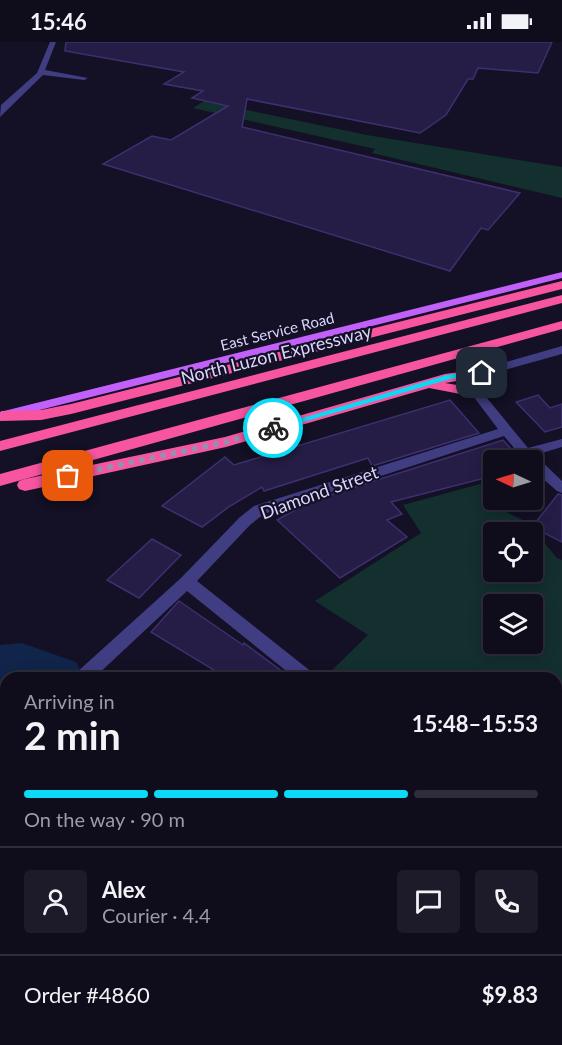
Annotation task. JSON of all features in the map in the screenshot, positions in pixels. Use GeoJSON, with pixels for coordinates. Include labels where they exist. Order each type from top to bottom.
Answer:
{"type":"FeatureCollection","features":[{"type":"Feature","properties":{"kind":"highway"},"geometry":{"type":"LineString","coordinates":[[0,416],[41,416],[562,285]]}},
{"type":"Feature","properties":{"kind":"highway","name":"North Luzon Expressway"},"geometry":{"type":"LineString","coordinates":[[0,446],[562,299]]}},
{"type":"Feature","properties":{"kind":"highway"},"geometry":{"type":"LineString","coordinates":[[0,480],[562,325]]}},
{"type":"Feature","properties":{"kind":"highway"},"geometry":{"type":"LineString","coordinates":[[0,490],[226,442],[450,377],[482,373]]}},
{"type":"Feature","properties":{"kind":"highway"},"geometry":{"type":"LineString","coordinates":[[419,386],[450,387],[476,392]]}},
{"type":"Feature","properties":{"kind":"main road","name":"East Service Road"},"geometry":{"type":"LineString","coordinates":[[0,416],[562,275]]}},
{"type":"Feature","properties":{"kind":"street"},"geometry":{"type":"LineString","coordinates":[[0,115],[4,107],[40,72],[53,42]]}},
{"type":"Feature","properties":{"kind":"street"},"geometry":{"type":"LineString","coordinates":[[40,72],[84,78]]}},
{"type":"Feature","properties":{"kind":"street"},"geometry":{"type":"LineString","coordinates":[[524,450],[476,392],[476,384],[482,373],[562,350]]}},
{"type":"Feature","properties":{"kind":"street","name":"Diamond Street"},"geometry":{"type":"LineString","coordinates":[[88,672],[186,582],[245,521],[260,510],[507,431]]}},
{"type":"Feature","properties":{"kind":"street"},"geometry":{"type":"LineString","coordinates":[[538,450],[562,443]]}},
{"type":"Feature","properties":{"kind":"street"},"geometry":{"type":"LineString","coordinates":[[543,471],[562,488]]}},
{"type":"Feature","properties":{"kind":"street"},"geometry":{"type":"LineString","coordinates":[[186,582],[298,672]]}},
{"type":"Feature","properties":{"kind":"green space"},"geometry":{"type":"Polygon","coordinates":[[[204,101],[367,135],[562,167],[562,198],[372,153],[375,149],[193,108],[204,101]]]}},
{"type":"Feature","properties":{"kind":"green space"},"geometry":{"type":"Polygon","coordinates":[[[480,484],[483,488],[483,510],[502,510],[527,522],[483,522],[483,582],[543,582],[543,541],[557,558],[562,560],[562,672],[330,672],[368,635],[315,601],[421,533],[403,505],[480,484]]]}},
{"type":"Feature","properties":{"kind":"building"},"geometry":{"type":"Polygon","coordinates":[[[66,42],[552,42],[538,73],[478,68],[473,79],[468,79],[446,115],[420,133],[247,99],[242,127],[520,193],[488,230],[481,228],[450,271],[103,164],[152,136],[171,140],[228,106],[192,98],[203,91],[164,84],[184,72],[65,51],[66,42]]]}},
{"type":"Feature","properties":{"kind":"building"},"geometry":{"type":"Polygon","coordinates":[[[538,395],[550,408],[562,404],[562,427],[545,432],[516,402],[538,395]]]}},
{"type":"Feature","properties":{"kind":"building"},"geometry":{"type":"Polygon","coordinates":[[[450,400],[479,433],[372,466],[368,458],[264,491],[262,487],[230,506],[202,527],[162,506],[225,457],[234,465],[450,400]]]}},
{"type":"Feature","properties":{"kind":"building"},"geometry":{"type":"Polygon","coordinates":[[[503,440],[512,450],[483,450],[483,481],[481,479],[391,502],[402,514],[387,520],[407,537],[340,578],[277,520],[311,501],[503,440]]]}},
{"type":"Feature","properties":{"kind":"building"},"geometry":{"type":"Polygon","coordinates":[[[558,494],[562,495],[562,542],[543,532],[543,522],[536,522],[558,494]]]}},
{"type":"Feature","properties":{"kind":"building"},"geometry":{"type":"Polygon","coordinates":[[[152,539],[181,555],[139,598],[107,580],[152,539]]]}},
{"type":"Feature","properties":{"kind":"building"},"geometry":{"type":"Polygon","coordinates":[[[179,601],[243,645],[244,643],[283,672],[212,672],[214,670],[151,632],[179,601]]]}},
{"type":"Feature","properties":{"kind":"waterway"},"geometry":{"type":"LineString","coordinates":[[0,663],[22,661],[52,672]]}},
{"type":"Feature","properties":{"kind":"way so far"},"geometry":{"type":"LineString","coordinates":[[68,476],[226,442],[273,428]]}},
{"type":"Feature","properties":{"kind":"route"},"geometry":{"type":"LineString","coordinates":[[273,428],[450,377],[482,373]]}}]}
